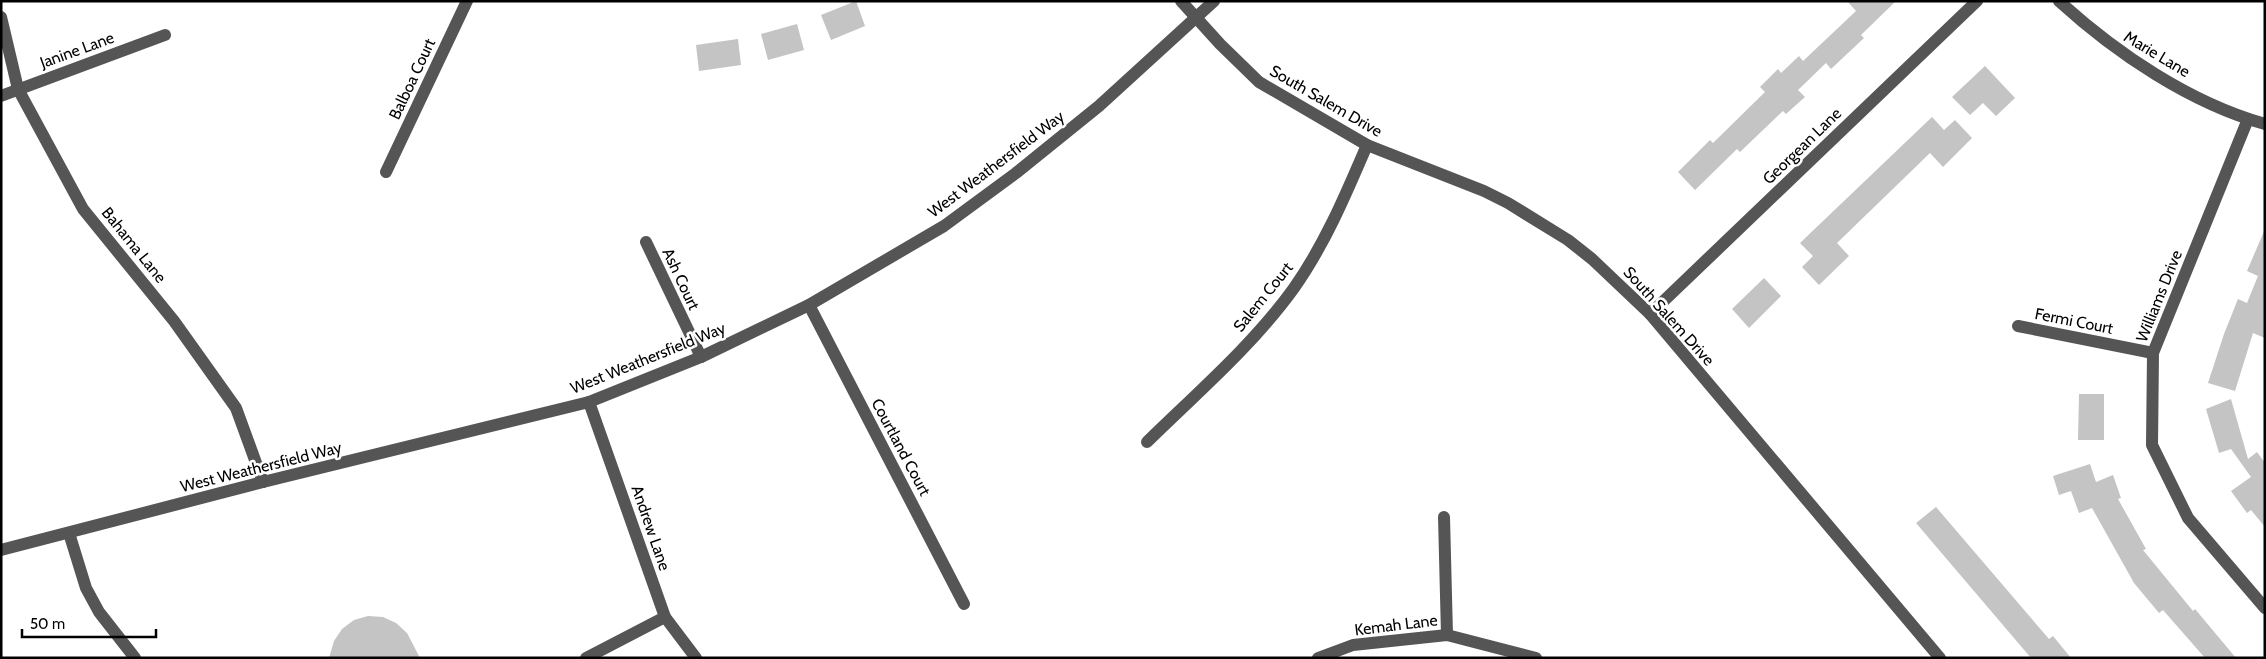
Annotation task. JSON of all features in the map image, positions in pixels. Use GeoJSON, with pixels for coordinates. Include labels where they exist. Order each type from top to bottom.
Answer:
{"type":"FeatureCollection","features":[{"type":"Feature","properties":{"kind":"street","name":"Balboa Court"},"geometry":{"type":"LineString","coordinates":[[386,172],[467,1]]}},
{"type":"Feature","properties":{"kind":"street","name":"South Salem Drive"},"geometry":{"type":"LineString","coordinates":[[1181,1],[1196,19],[1259,82],[1367,145],[1484,191],[1524,212],[1568,240],[1592,259],[1650,314],[1940,658]]}},
{"type":"Feature","properties":{"kind":"street","name":"West Weathersfield Way"},"geometry":{"type":"LineString","coordinates":[[1,550],[263,482],[589,402],[701,357],[809,305],[909,248],[980,200],[1098,106],[1214,1]]}},
{"type":"Feature","properties":{"kind":"street","name":"Georgean Lane"},"geometry":{"type":"LineString","coordinates":[[1650,314],[1977,1]]}},
{"type":"Feature","properties":{"kind":"street","name":"Marie Lane"},"geometry":{"type":"LineString","coordinates":[[2060,1],[2106,42],[2132,60],[2191,94],[2248,120],[2265,124]]}},
{"type":"Feature","properties":{"kind":"street","name":"Bahama Lane"},"geometry":{"type":"LineString","coordinates":[[1,17],[18,88],[83,209],[174,321],[236,408],[263,482]]}},
{"type":"Feature","properties":{"kind":"street","name":"Janine Lane"},"geometry":{"type":"LineString","coordinates":[[1,96],[18,88],[165,35]]}},
{"type":"Feature","properties":{"kind":"street","name":"Williams Drive"},"geometry":{"type":"LineString","coordinates":[[2248,120],[2153,353],[2152,445],[2188,518],[2265,608]]}},
{"type":"Feature","properties":{"kind":"street","name":"Salem Court"},"geometry":{"type":"LineString","coordinates":[[1147,442],[1267,323],[1295,287],[1338,213],[1367,145]]}},
{"type":"Feature","properties":{"kind":"street","name":"Ash Court"},"geometry":{"type":"LineString","coordinates":[[646,242],[701,357]]}},
{"type":"Feature","properties":{"kind":"street","name":"Courtland Court"},"geometry":{"type":"LineString","coordinates":[[809,305],[964,604]]}},
{"type":"Feature","properties":{"kind":"street","name":"Fermi Court"},"geometry":{"type":"LineString","coordinates":[[2018,326],[2153,353]]}},
{"type":"Feature","properties":{"kind":"street","name":"Andrew Lane"},"geometry":{"type":"LineString","coordinates":[[589,402],[665,617],[696,658]]}},
{"type":"Feature","properties":{"kind":"street"},"geometry":{"type":"LineString","coordinates":[[1444,517],[1447,635]]}},
{"type":"Feature","properties":{"kind":"street"},"geometry":{"type":"LineString","coordinates":[[69,533],[86,588],[99,612],[135,658]]}},
{"type":"Feature","properties":{"kind":"street"},"geometry":{"type":"LineString","coordinates":[[586,658],[665,617]]}},
{"type":"Feature","properties":{"kind":"street","name":"Kemah Lane"},"geometry":{"type":"LineString","coordinates":[[1318,658],[1353,645],[1447,635],[1536,658]]}},
{"type":"Feature","properties":{"kind":"building"},"geometry":{"type":"Polygon","coordinates":[[[856,1],[865,26],[831,40],[821,15],[856,1]]]}},
{"type":"Feature","properties":{"kind":"building"},"geometry":{"type":"Polygon","coordinates":[[[1847,1],[1896,1],[1861,35],[1864,38],[1831,69],[1826,63],[1798,90],[1805,97],[1786,114],[1783,111],[1740,152],[1737,149],[1695,190],[1678,172],[1710,140],[1713,143],[1765,92],[1760,87],[1778,69],[1781,73],[1799,56],[1803,61],[1856,11],[1847,1]]]}},
{"type":"Feature","properties":{"kind":"building"},"geometry":{"type":"Polygon","coordinates":[[[797,24],[804,50],[768,60],[761,34],[797,24]]]}},
{"type":"Feature","properties":{"kind":"building"},"geometry":{"type":"Polygon","coordinates":[[[738,39],[741,65],[699,71],[696,45],[738,39]]]}},
{"type":"Feature","properties":{"kind":"building"},"geometry":{"type":"Polygon","coordinates":[[[1985,66],[2015,98],[1996,116],[1983,103],[1970,115],[1952,97],[1985,66]]]}},
{"type":"Feature","properties":{"kind":"building"},"geometry":{"type":"Polygon","coordinates":[[[1932,117],[1944,130],[1955,120],[1972,138],[1943,167],[1930,153],[1837,243],[1849,256],[1819,285],[1802,267],[1813,256],[1800,243],[1932,117]]]}},
{"type":"Feature","properties":{"kind":"building"},"geometry":{"type":"Polygon","coordinates":[[[2265,229],[2265,338],[2253,333],[2235,391],[2208,383],[2238,299],[2247,303],[2258,276],[2247,271],[2265,229]]]}},
{"type":"Feature","properties":{"kind":"building"},"geometry":{"type":"Polygon","coordinates":[[[1764,278],[1781,296],[1749,328],[1732,309],[1764,278]]]}},
{"type":"Feature","properties":{"kind":"building"},"geometry":{"type":"Polygon","coordinates":[[[2079,394],[2104,394],[2104,440],[2078,440],[2079,394]]]}},
{"type":"Feature","properties":{"kind":"building"},"geometry":{"type":"Polygon","coordinates":[[[2231,399],[2248,459],[2257,452],[2265,463],[2265,527],[2251,510],[2247,513],[2231,491],[2251,477],[2231,449],[2219,453],[2206,409],[2231,399]]]}},
{"type":"Feature","properties":{"kind":"building"},"geometry":{"type":"Polygon","coordinates":[[[2090,464],[2096,482],[2113,475],[2121,498],[2118,499],[2146,549],[2143,550],[2193,611],[2195,609],[2236,658],[2205,658],[2163,610],[2159,613],[2134,583],[2092,508],[2079,513],[2071,491],[2059,495],[2053,476],[2090,464]]]}},
{"type":"Feature","properties":{"kind":"building"},"geometry":{"type":"Polygon","coordinates":[[[1936,507],[2049,639],[2053,636],[2071,658],[2031,658],[1916,523],[1936,507]]]}},
{"type":"Feature","properties":{"kind":"building"},"geometry":{"type":"Polygon","coordinates":[[[368,616],[383,617],[396,623],[407,633],[420,658],[329,658],[334,641],[342,629],[354,620],[368,616]]]}}]}
